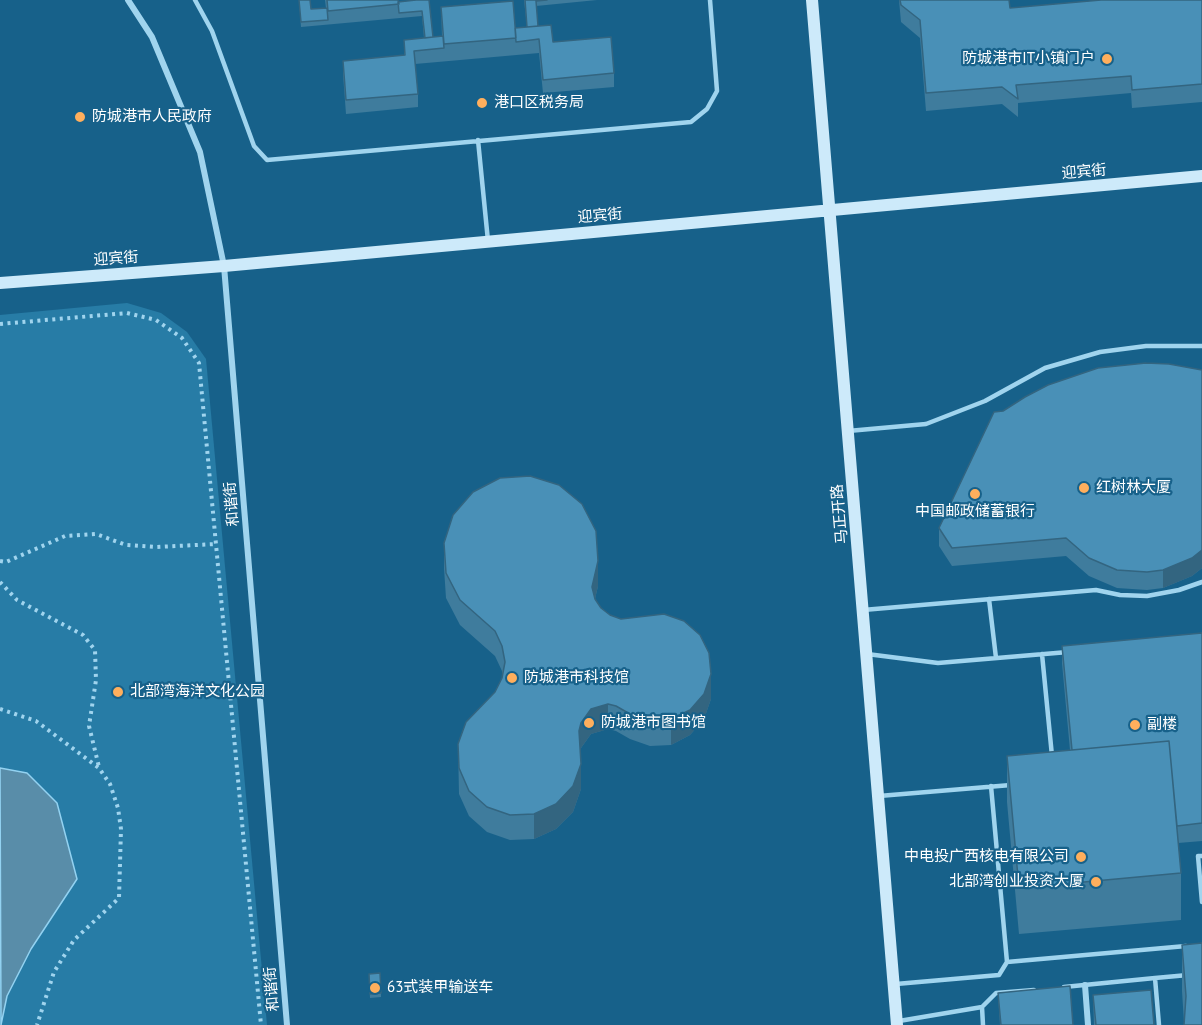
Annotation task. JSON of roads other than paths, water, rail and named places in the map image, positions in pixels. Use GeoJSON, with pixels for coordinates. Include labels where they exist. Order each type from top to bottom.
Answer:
{"type":"FeatureCollection","features":[{"type":"Feature","properties":{"kind":"main road","name":"马正开路"},"geometry":{"type":"LineString","coordinates":[[812,0],[897,1023]]}},
{"type":"Feature","properties":{"kind":"main road","name":"迎宾街"},"geometry":{"type":"LineString","coordinates":[[0,283],[224,266],[1202,176]]}},
{"type":"Feature","properties":{"kind":"street","name":"和谐街"},"geometry":{"type":"LineString","coordinates":[[128,0],[152,37],[201,152],[224,266],[287,1025]]}},
{"type":"Feature","properties":{"kind":"street"},"geometry":{"type":"LineString","coordinates":[[1085,985],[1088,1025]]}},
{"type":"Feature","properties":{"kind":"lane"},"geometry":{"type":"LineString","coordinates":[[195,0],[212,31],[254,146],[267,160],[691,122],[707,109],[717,91],[710,0]]}},
{"type":"Feature","properties":{"kind":"lane"},"geometry":{"type":"LineString","coordinates":[[478,140],[488,241]]}},
{"type":"Feature","properties":{"kind":"lane"},"geometry":{"type":"LineString","coordinates":[[848,431],[926,424],[986,401],[1045,368],[1100,352],[1146,346],[1202,346]]}},
{"type":"Feature","properties":{"kind":"lane"},"geometry":{"type":"LineString","coordinates":[[862,610],[1096,590],[1120,595],[1147,596],[1179,590],[1202,582]]}},
{"type":"Feature","properties":{"kind":"lane"},"geometry":{"type":"LineString","coordinates":[[989,599],[996,658]]}},
{"type":"Feature","properties":{"kind":"lane"},"geometry":{"type":"LineString","coordinates":[[866,654],[938,663],[1077,651]]}},
{"type":"Feature","properties":{"kind":"lane"},"geometry":{"type":"LineString","coordinates":[[1042,654],[1052,758]]}},
{"type":"Feature","properties":{"kind":"lane"},"geometry":{"type":"LineString","coordinates":[[878,796],[1023,784]]}},
{"type":"Feature","properties":{"kind":"lane"},"geometry":{"type":"LineString","coordinates":[[893,984],[999,975],[1007,962],[991,786]]}},
{"type":"Feature","properties":{"kind":"lane"},"geometry":{"type":"LineString","coordinates":[[1202,856],[1198,856],[1202,902]]}},
{"type":"Feature","properties":{"kind":"lane"},"geometry":{"type":"LineString","coordinates":[[1007,962],[1191,946]]}},
{"type":"Feature","properties":{"kind":"lane"},"geometry":{"type":"LineString","coordinates":[[1063,987],[1190,975]]}},
{"type":"Feature","properties":{"kind":"lane"},"geometry":{"type":"LineString","coordinates":[[1155,978],[1159,1025]]}},
{"type":"Feature","properties":{"kind":"lane"},"geometry":{"type":"LineString","coordinates":[[897,1023],[982,1006],[996,993],[1041,989]]}},
{"type":"Feature","properties":{"kind":"lane"},"geometry":{"type":"LineString","coordinates":[[982,1006],[983,1025]]}},
{"type":"Feature","properties":{"kind":"place","name":"防城港市IT小镇门户"},"geometry":{"type":"Point","coordinates":[1107,59]}},
{"type":"Feature","properties":{"kind":"place","name":"港口区税务局"},"geometry":{"type":"Point","coordinates":[482,103]}},
{"type":"Feature","properties":{"kind":"place","name":"防城港市人民政府"},"geometry":{"type":"Point","coordinates":[80,117]}},
{"type":"Feature","properties":{"kind":"place","name":"红树林大厦"},"geometry":{"type":"Point","coordinates":[1084,488]}},
{"type":"Feature","properties":{"kind":"place","name":"中国邮政储蓄银行"},"geometry":{"type":"Point","coordinates":[975,494]}},
{"type":"Feature","properties":{"kind":"place","name":"防城港市科技馆"},"geometry":{"type":"Point","coordinates":[512,678]}},
{"type":"Feature","properties":{"kind":"place","name":"北部湾海洋文化公园"},"geometry":{"type":"Point","coordinates":[118,692]}},
{"type":"Feature","properties":{"kind":"place","name":"防城港市图书馆"},"geometry":{"type":"Point","coordinates":[589,723]}},
{"type":"Feature","properties":{"kind":"place","name":"副楼"},"geometry":{"type":"Point","coordinates":[1135,725]}},
{"type":"Feature","properties":{"kind":"place","name":"中电投广西核电有限公司"},"geometry":{"type":"Point","coordinates":[1081,857]}},
{"type":"Feature","properties":{"kind":"place","name":"北部湾创业投资大厦"},"geometry":{"type":"Point","coordinates":[1096,882]}},
{"type":"Feature","properties":{"kind":"place","name":"63式装甲输送车"},"geometry":{"type":"Point","coordinates":[375,988]}}]}
